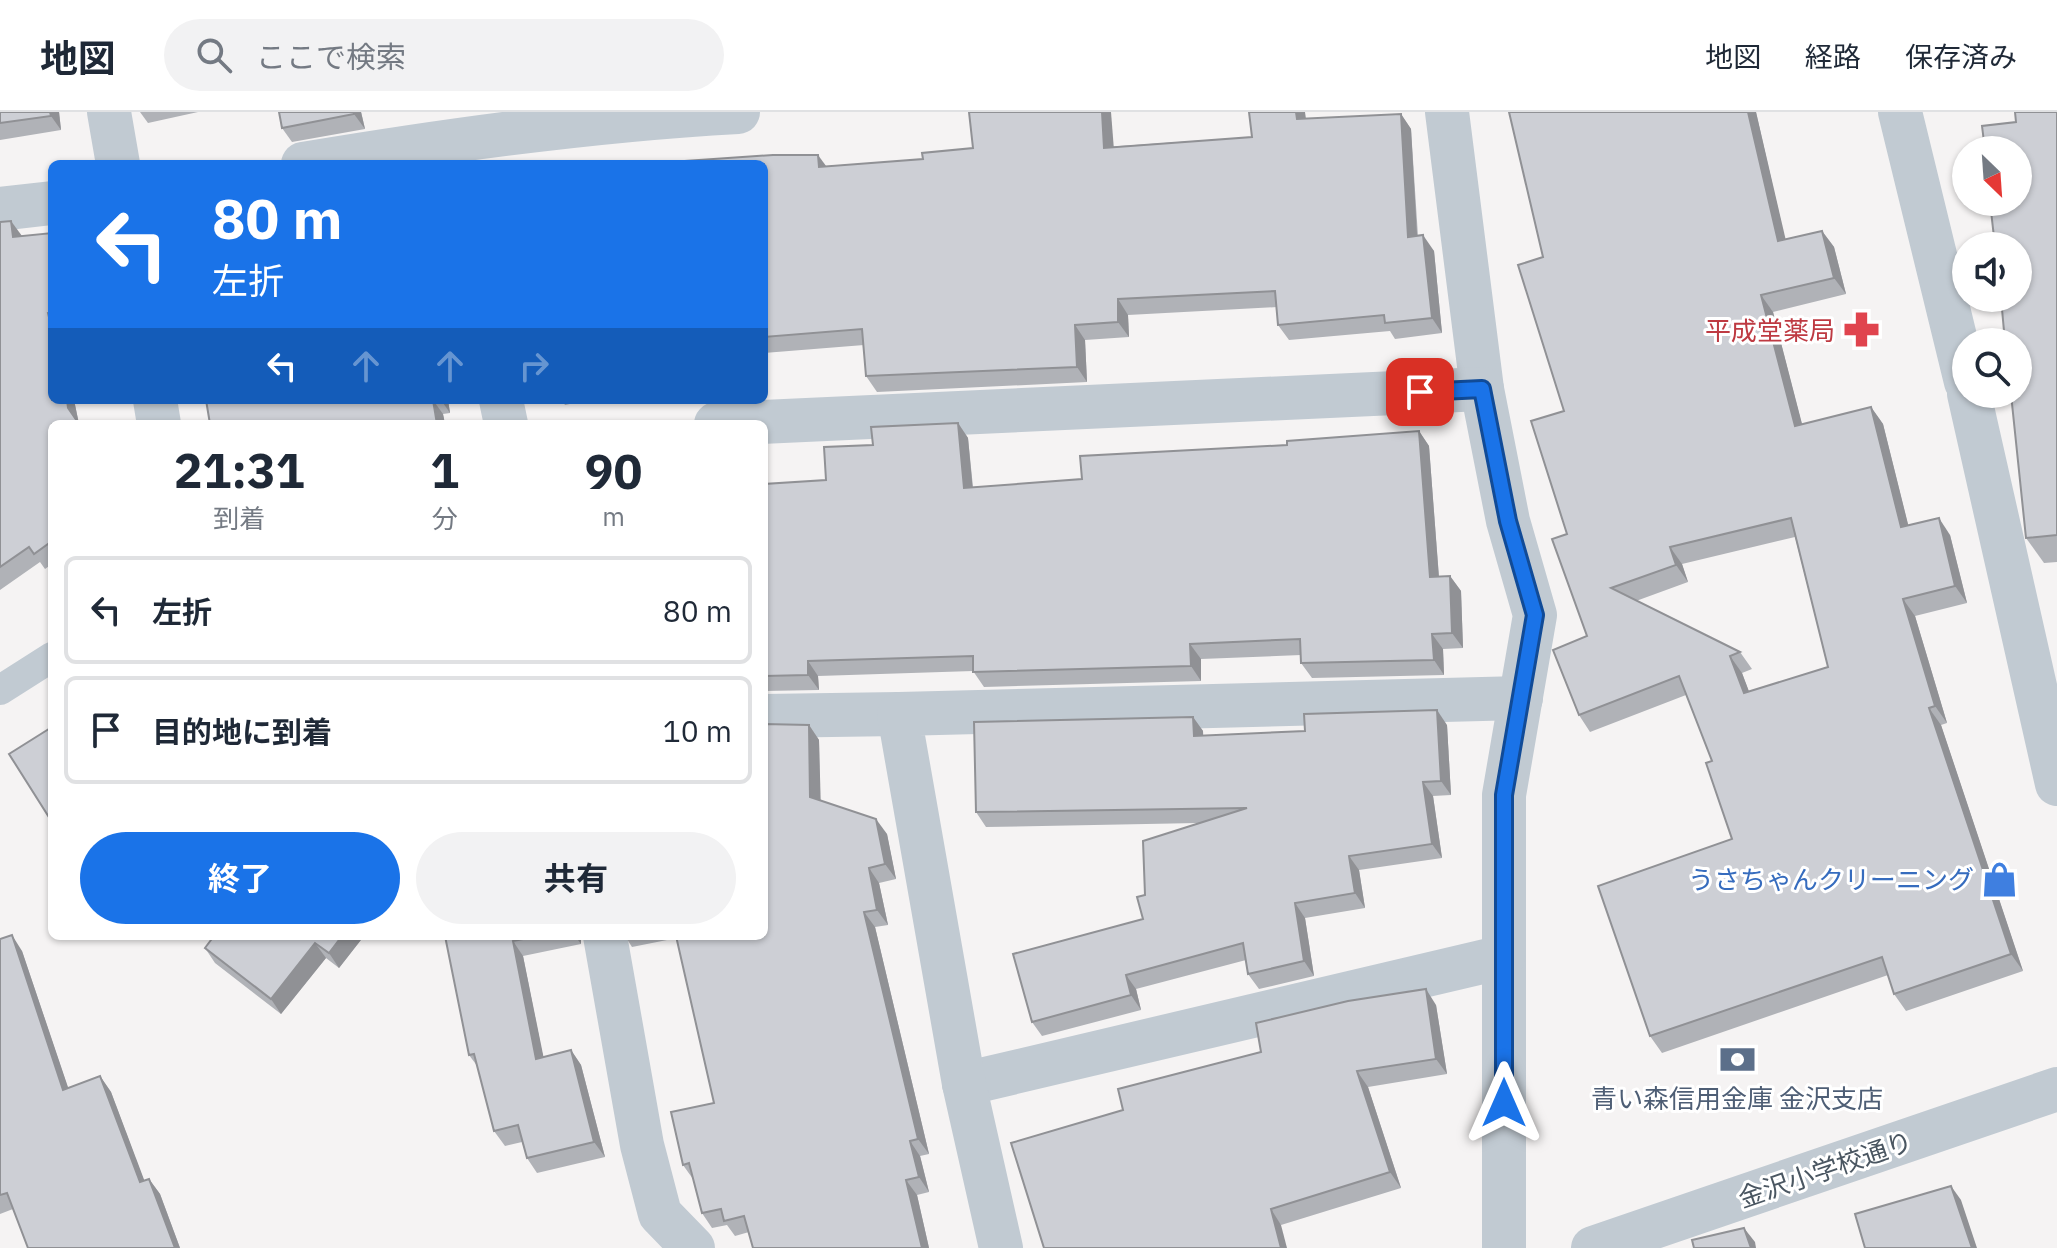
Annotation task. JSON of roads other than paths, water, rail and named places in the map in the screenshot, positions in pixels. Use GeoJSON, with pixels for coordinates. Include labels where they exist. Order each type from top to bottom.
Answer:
{"type":"FeatureCollection","features":[{"type":"Feature","properties":{"kind":"street"},"geometry":{"type":"LineString","coordinates":[[109,112],[117,160]]}},
{"type":"Feature","properties":{"kind":"street"},"geometry":{"type":"LineString","coordinates":[[325,160],[449,138],[640,115],[738,112]]}},
{"type":"Feature","properties":{"kind":"street"},"geometry":{"type":"LineString","coordinates":[[1447,112],[1482,389],[1508,521],[1535,615],[1504,795],[1504,1248]]}},
{"type":"Feature","properties":{"kind":"street"},"geometry":{"type":"LineString","coordinates":[[1900,112],[1953,328]]}},
{"type":"Feature","properties":{"kind":"street"},"geometry":{"type":"LineString","coordinates":[[0,209],[48,203]]}},
{"type":"Feature","properties":{"kind":"street"},"geometry":{"type":"LineString","coordinates":[[768,422],[1482,389]]}},
{"type":"Feature","properties":{"kind":"street"},"geometry":{"type":"LineString","coordinates":[[1972,408],[2057,784]]}},
{"type":"Feature","properties":{"kind":"street"},"geometry":{"type":"LineString","coordinates":[[768,716],[1521,698]]}},
{"type":"Feature","properties":{"kind":"street"},"geometry":{"type":"LineString","coordinates":[[899,714],[964,1084],[1001,1248]]}},
{"type":"Feature","properties":{"kind":"street"},"geometry":{"type":"LineString","coordinates":[[606,940],[642,1145],[660,1214],[693,1248]]}},
{"type":"Feature","properties":{"kind":"street"},"geometry":{"type":"LineString","coordinates":[[964,1084],[1503,957]]}},
{"type":"Feature","properties":{"kind":"street","name":"金沢小学校通り"},"geometry":{"type":"LineString","coordinates":[[1593,1248],[1646,1240],[2057,1089]]}},
{"type":"Feature","properties":{"kind":"lane"},"geometry":{"type":"LineString","coordinates":[[0,690],[48,660]]}},
{"type":"Feature","properties":{"kind":"place","name":"平成堂薬局"},"geometry":{"type":"Point","coordinates":[1861,330]}},
{"type":"Feature","properties":{"kind":"place","name":"うさちゃんクリーニング"},"geometry":{"type":"Point","coordinates":[2000,879]}},
{"type":"Feature","properties":{"kind":"place","name":"青い森信用金庫 金沢支店"},"geometry":{"type":"Point","coordinates":[1737,1059]}}]}
